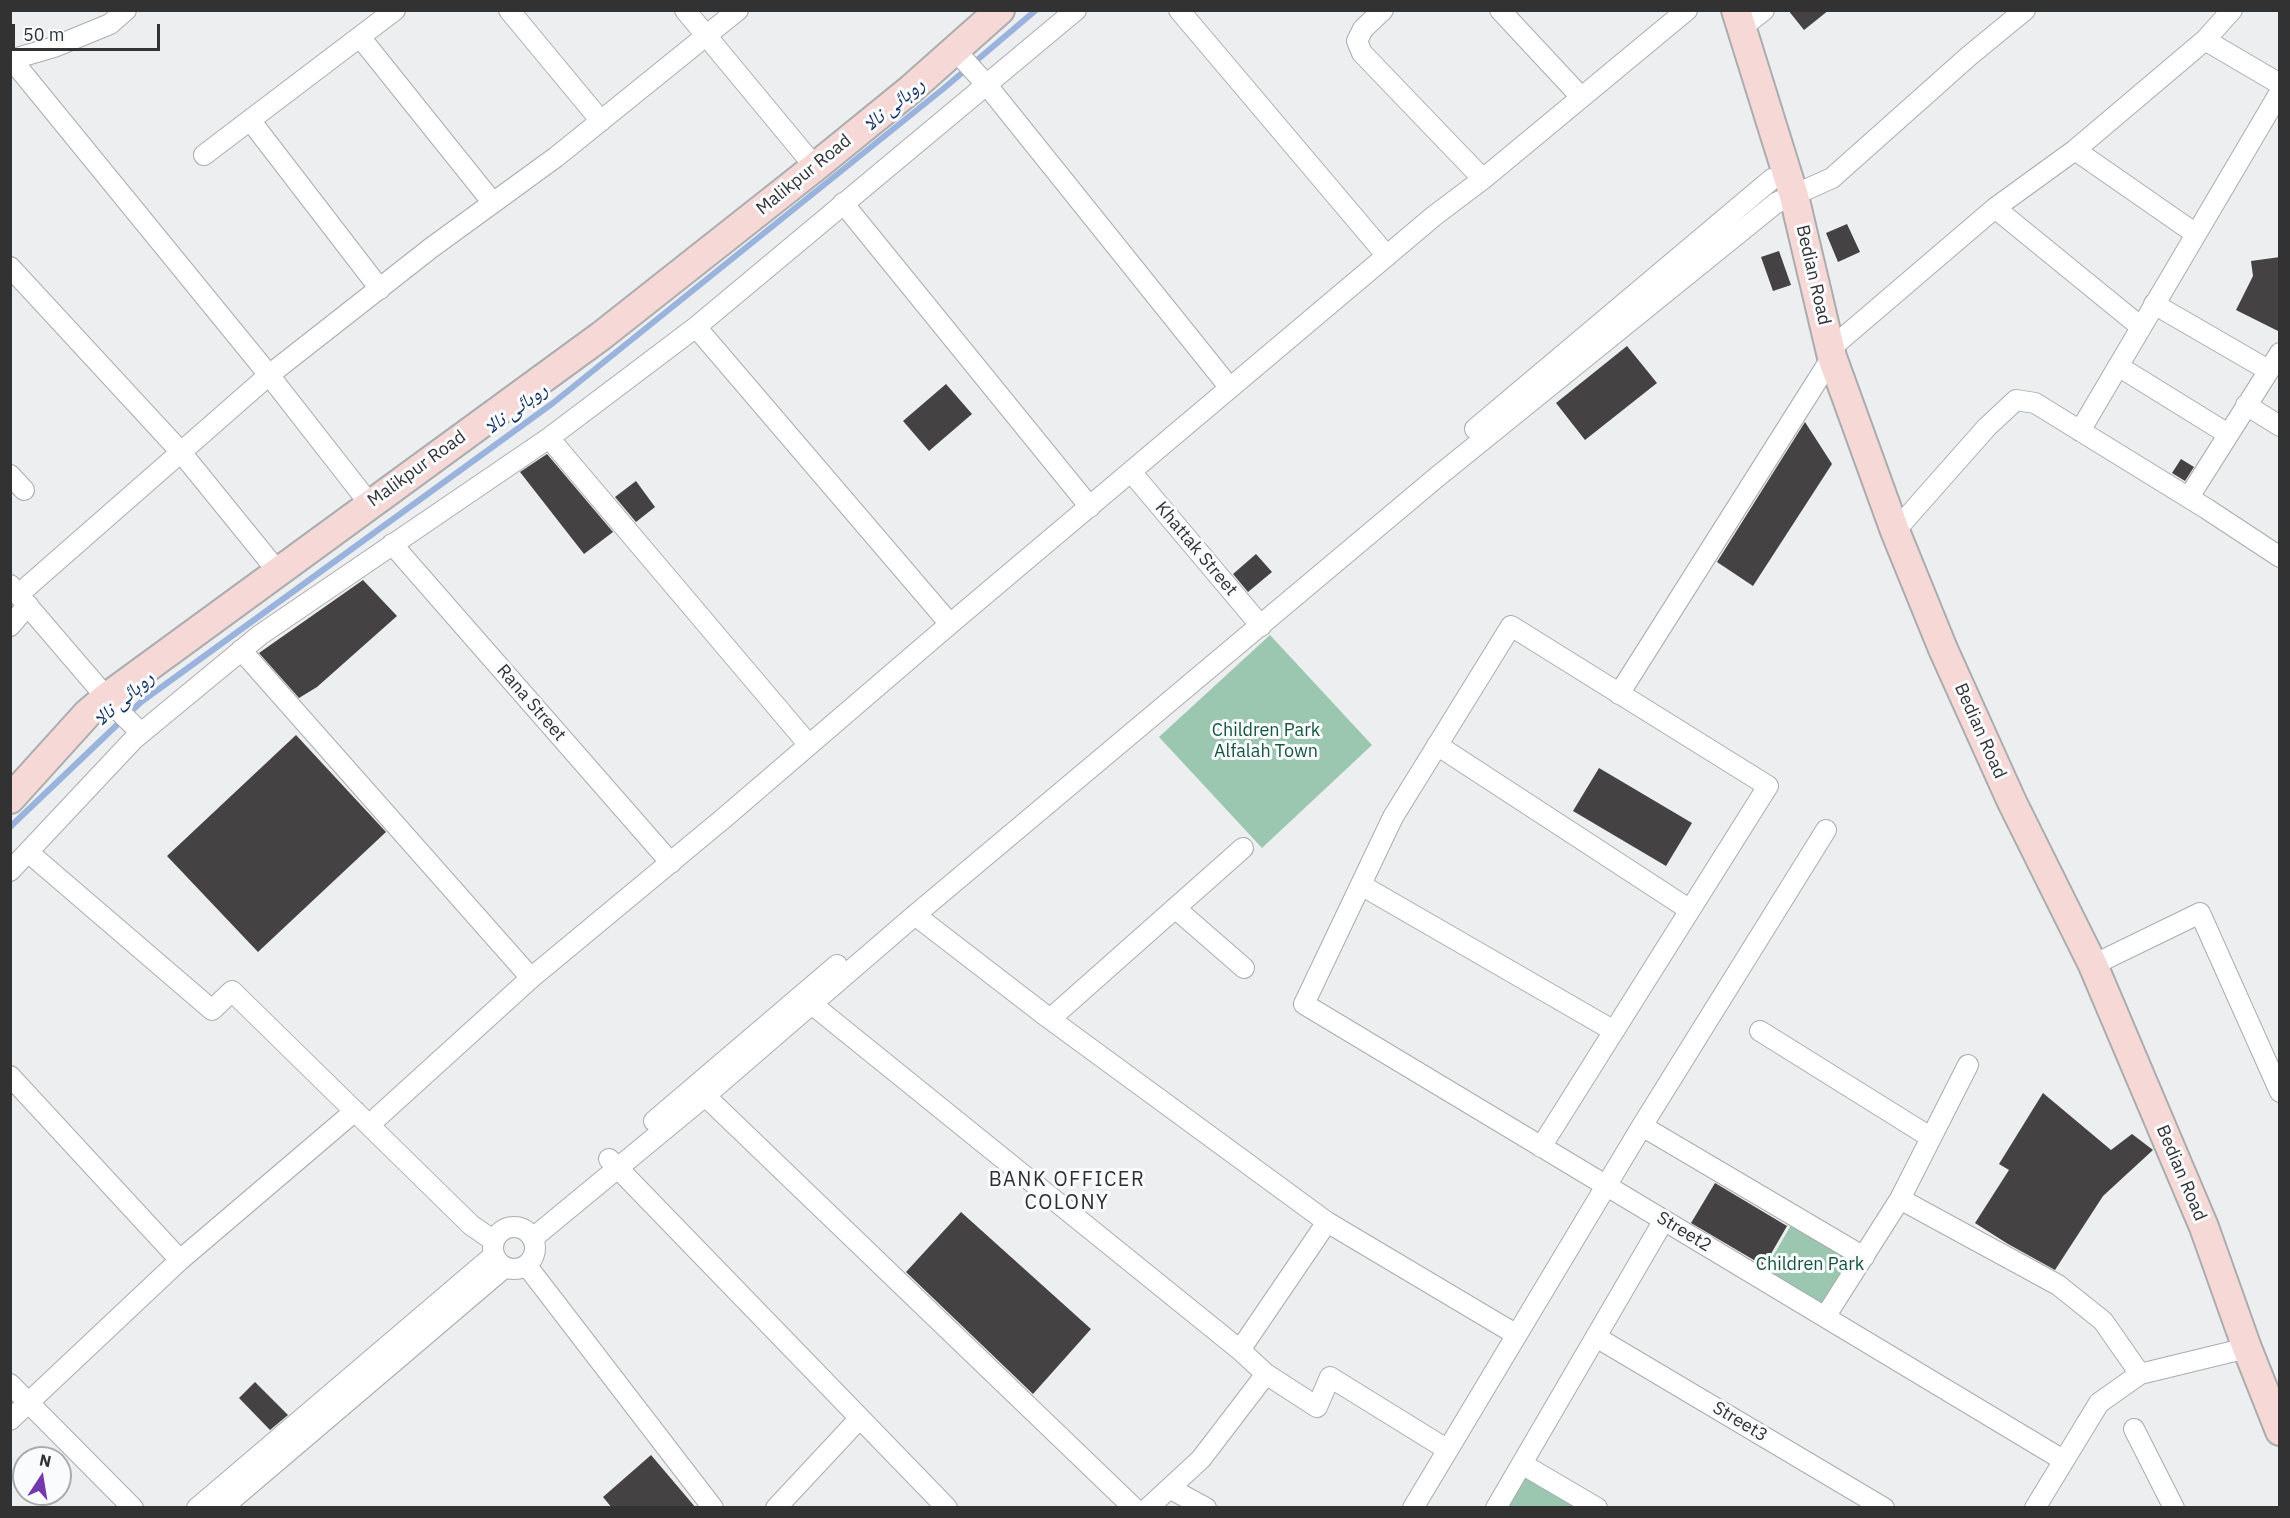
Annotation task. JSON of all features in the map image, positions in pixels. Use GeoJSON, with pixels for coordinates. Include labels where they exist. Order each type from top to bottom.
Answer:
{"type":"FeatureCollection","features":[{"type":"Feature","properties":{"kind":"main road","name":"Malikpur Road"},"geometry":{"type":"LineString","coordinates":[[10,799],[87,714],[109,701],[369,503],[600,336],[911,89],[970,66],[1000,10]]}},
{"type":"Feature","properties":{"kind":"main road","name":"Bedian Road"},"geometry":{"type":"LineString","coordinates":[[1739,19],[1791,185],[1831,353],[1895,531],[1943,649],[2012,802],[2093,965],[2204,1227],[2247,1348],[2280,1431]]}},
{"type":"Feature","properties":{"kind":"street"},"geometry":{"type":"LineString","coordinates":[[126,10],[110,24],[54,47],[11,60],[269,375],[369,503]]}},
{"type":"Feature","properties":{"kind":"street"},"geometry":{"type":"LineString","coordinates":[[204,155],[395,10]]}},
{"type":"Feature","properties":{"kind":"street"},"geometry":{"type":"LineString","coordinates":[[509,10],[601,121]]}},
{"type":"Feature","properties":{"kind":"street"},"geometry":{"type":"LineString","coordinates":[[685,10],[815,167]]}},
{"type":"Feature","properties":{"kind":"street"},"geometry":{"type":"LineString","coordinates":[[10,626],[19,595],[269,375],[601,121],[738,10]]}},
{"type":"Feature","properties":{"kind":"street"},"geometry":{"type":"LineString","coordinates":[[10,871],[138,729],[260,635],[549,438],[696,327],[843,203],[970,66],[1076,10]]}},
{"type":"Feature","properties":{"kind":"street"},"geometry":{"type":"LineString","coordinates":[[1179,10],[1387,256]]}},
{"type":"Feature","properties":{"kind":"street"},"geometry":{"type":"LineString","coordinates":[[1383,10],[1363,29],[1358,41],[1362,53],[1483,179]]}},
{"type":"Feature","properties":{"kind":"street"},"geometry":{"type":"LineString","coordinates":[[1500,10],[1581,97]]}},
{"type":"Feature","properties":{"kind":"street"},"geometry":{"type":"LineString","coordinates":[[10,1420],[180,1260],[362,1118],[671,863],[950,624],[1387,256],[1687,10]]}},
{"type":"Feature","properties":{"kind":"street"},"geometry":{"type":"LineString","coordinates":[[1739,19],[1764,10]]}},
{"type":"Feature","properties":{"kind":"street"},"geometry":{"type":"LineString","coordinates":[[530,1234],[1257,621],[1437,477],[1685,264],[1776,203],[1791,185],[1832,178],[1969,56],[2025,10]]}},
{"type":"Feature","properties":{"kind":"street"},"geometry":{"type":"LineString","coordinates":[[1619,694],[1831,353],[1995,208],[2075,150],[2205,40],[2232,10]]}},
{"type":"Feature","properties":{"kind":"street"},"geometry":{"type":"LineString","coordinates":[[360,37],[493,203]]}},
{"type":"Feature","properties":{"kind":"street"},"geometry":{"type":"LineString","coordinates":[[2205,40],[2280,84]]}},
{"type":"Feature","properties":{"kind":"street"},"geometry":{"type":"LineString","coordinates":[[970,66],[1230,388]]}},
{"type":"Feature","properties":{"kind":"street"},"geometry":{"type":"LineString","coordinates":[[2080,431],[2280,92]]}},
{"type":"Feature","properties":{"kind":"street"},"geometry":{"type":"LineString","coordinates":[[250,120],[380,289]]}},
{"type":"Feature","properties":{"kind":"street"},"geometry":{"type":"LineString","coordinates":[[2075,150],[2196,234]]}},
{"type":"Feature","properties":{"kind":"street"},"geometry":{"type":"LineString","coordinates":[[843,203],[1090,507]]}},
{"type":"Feature","properties":{"kind":"street"},"geometry":{"type":"LineString","coordinates":[[1995,208],[2141,327]]}},
{"type":"Feature","properties":{"kind":"street"},"geometry":{"type":"LineString","coordinates":[[10,267],[180,451],[279,573]]}},
{"type":"Feature","properties":{"kind":"street"},"geometry":{"type":"LineString","coordinates":[[2154,304],[2268,370]]}},
{"type":"Feature","properties":{"kind":"street"},"geometry":{"type":"LineString","coordinates":[[696,327],[950,624]]}},
{"type":"Feature","properties":{"kind":"street"},"geometry":{"type":"LineString","coordinates":[[2188,497],[2280,353]]}},
{"type":"Feature","properties":{"kind":"street"},"geometry":{"type":"LineString","coordinates":[[2118,366],[2228,434]]}},
{"type":"Feature","properties":{"kind":"street"},"geometry":{"type":"LineString","coordinates":[[1895,531],[1987,427],[2016,400],[2035,403],[2188,497],[2280,557]]}},
{"type":"Feature","properties":{"kind":"street"},"geometry":{"type":"LineString","coordinates":[[2246,405],[2280,426]]}},
{"type":"Feature","properties":{"kind":"street"},"geometry":{"type":"LineString","coordinates":[[549,438],[809,746]]}},
{"type":"Feature","properties":{"kind":"street","name":"Khattak Street"},"geometry":{"type":"LineString","coordinates":[[1132,472],[1257,621]]}},
{"type":"Feature","properties":{"kind":"street"},"geometry":{"type":"LineString","coordinates":[[10,475],[24,490]]}},
{"type":"Feature","properties":{"kind":"street","name":"Rana Street"},"geometry":{"type":"LineString","coordinates":[[392,544],[671,863]]}},
{"type":"Feature","properties":{"kind":"street"},"geometry":{"type":"LineString","coordinates":[[19,595],[109,701],[138,729]]}},
{"type":"Feature","properties":{"kind":"street"},"geometry":{"type":"LineString","coordinates":[[806,1000],[915,915],[1257,621]]}},
{"type":"Feature","properties":{"kind":"street"},"geometry":{"type":"LineString","coordinates":[[1541,1147],[1768,786],[1510,626],[1394,817],[1361,885],[1614,1030]]}},
{"type":"Feature","properties":{"kind":"street"},"geometry":{"type":"LineString","coordinates":[[241,650],[531,978]]}},
{"type":"Feature","properties":{"kind":"street"},"geometry":{"type":"LineString","coordinates":[[1437,745],[1690,910]]}},
{"type":"Feature","properties":{"kind":"street"},"geometry":{"type":"LineString","coordinates":[[1413,1508],[1606,1185],[1826,830]]}},
{"type":"Feature","properties":{"kind":"street"},"geometry":{"type":"LineString","coordinates":[[1050,1019],[1244,848]]}},
{"type":"Feature","properties":{"kind":"street"},"geometry":{"type":"LineString","coordinates":[[27,852],[212,1011],[232,991],[471,1225],[497,1254],[519,1269],[526,1266],[535,1253],[530,1234],[517,1227],[507,1228],[499,1233],[497,1254],[222,1508]]}},
{"type":"Feature","properties":{"kind":"street","name":"Street2"},"geometry":{"type":"LineString","coordinates":[[1361,885],[1304,1004],[2063,1460]]}},
{"type":"Feature","properties":{"kind":"street"},"geometry":{"type":"LineString","coordinates":[[1175,909],[1244,968]]}},
{"type":"Feature","properties":{"kind":"street"},"geometry":{"type":"LineString","coordinates":[[2093,965],[2200,913],[2280,1092]]}},
{"type":"Feature","properties":{"kind":"street"},"geometry":{"type":"LineString","coordinates":[[915,915],[1050,1019],[1327,1222],[1517,1335]]}},
{"type":"Feature","properties":{"kind":"street"},"geometry":{"type":"LineString","coordinates":[[806,1000],[1240,1350],[1266,1374],[1317,1407],[1330,1377],[1448,1450]]}},
{"type":"Feature","properties":{"kind":"street"},"geometry":{"type":"LineString","coordinates":[[1760,1031],[1930,1137]]}},
{"type":"Feature","properties":{"kind":"street"},"geometry":{"type":"LineString","coordinates":[[1825,1317],[1900,1199],[1968,1065]]}},
{"type":"Feature","properties":{"kind":"street"},"geometry":{"type":"LineString","coordinates":[[10,1076],[180,1260]]}},
{"type":"Feature","properties":{"kind":"street"},"geometry":{"type":"LineString","coordinates":[[700,1091],[1134,1508]]}},
{"type":"Feature","properties":{"kind":"street"},"geometry":{"type":"LineString","coordinates":[[1642,1126],[1864,1257]]}},
{"type":"Feature","properties":{"kind":"street"},"geometry":{"type":"LineString","coordinates":[[614,1163],[947,1508]]}},
{"type":"Feature","properties":{"kind":"street"},"geometry":{"type":"LineString","coordinates":[[1900,1199],[2058,1285],[2103,1321],[2140,1374]]}},
{"type":"Feature","properties":{"kind":"street"},"geometry":{"type":"LineString","coordinates":[[1496,1508],[1664,1220]]}},
{"type":"Feature","properties":{"kind":"street"},"geometry":{"type":"LineString","coordinates":[[1240,1350],[1327,1222]]}},
{"type":"Feature","properties":{"kind":"street"},"geometry":{"type":"LineString","coordinates":[[203,1506],[497,1254]]}},
{"type":"Feature","properties":{"kind":"street"},"geometry":{"type":"LineString","coordinates":[[526,1266],[714,1508]]}},
{"type":"Feature","properties":{"kind":"street","name":"Street3"},"geometry":{"type":"LineString","coordinates":[[1596,1337],[1884,1508]]}},
{"type":"Feature","properties":{"kind":"street"},"geometry":{"type":"LineString","coordinates":[[2035,1508],[2099,1403],[2140,1374],[2247,1348]]}},
{"type":"Feature","properties":{"kind":"street"},"geometry":{"type":"LineString","coordinates":[[1148,1508],[1201,1459],[1266,1374]]}},
{"type":"Feature","properties":{"kind":"street"},"geometry":{"type":"LineString","coordinates":[[10,1384],[133,1508]]}},
{"type":"Feature","properties":{"kind":"street"},"geometry":{"type":"LineString","coordinates":[[776,1508],[860,1418]]}},
{"type":"Feature","properties":{"kind":"street"},"geometry":{"type":"LineString","coordinates":[[2134,1430],[2174,1508]]}},
{"type":"Feature","properties":{"kind":"street"},"geometry":{"type":"LineString","coordinates":[[1522,1464],[1597,1508]]}},
{"type":"Feature","properties":{"kind":"street"},"geometry":{"type":"LineString","coordinates":[[1170,1489],[1206,1508]]}},
{"type":"Feature","properties":{"kind":"green space","name":"Children Park Alfalah Town"},"geometry":{"type":"Polygon","coordinates":[[[1270,635],[1372,745],[1262,848],[1159,737],[1270,635]]]}},
{"type":"Feature","properties":{"kind":"green space","name":"Children Park"},"geometry":{"type":"Polygon","coordinates":[[[1794,1220],[1853,1255],[1821,1307],[1762,1275],[1794,1220]]]}},
{"type":"Feature","properties":{"kind":"green space"},"geometry":{"type":"Polygon","coordinates":[[[1524,1472],[1575,1501],[1571,1507],[1503,1508],[1524,1472]]]}},
{"type":"Feature","properties":{"kind":"building"},"geometry":{"type":"Polygon","coordinates":[[[1788,10],[1829,10],[1804,30],[1788,10]]]}},
{"type":"Feature","properties":{"kind":"building"},"geometry":{"type":"Polygon","coordinates":[[[1847,224],[1860,252],[1838,262],[1826,233],[1847,224]]]}},
{"type":"Feature","properties":{"kind":"building"},"geometry":{"type":"Polygon","coordinates":[[[1779,251],[1791,285],[1773,291],[1761,257],[1779,251]]]}},
{"type":"Feature","properties":{"kind":"building"},"geometry":{"type":"Polygon","coordinates":[[[2280,257],[2280,332],[2236,310],[2253,276],[2251,261],[2280,257]]]}},
{"type":"Feature","properties":{"kind":"building"},"geometry":{"type":"Polygon","coordinates":[[[1627,346],[1657,383],[1585,440],[1556,403],[1627,346]]]}},
{"type":"Feature","properties":{"kind":"building"},"geometry":{"type":"Polygon","coordinates":[[[946,384],[972,414],[929,451],[903,421],[946,384]]]}},
{"type":"Feature","properties":{"kind":"building"},"geometry":{"type":"Polygon","coordinates":[[[1805,422],[1832,464],[1753,586],[1717,562],[1805,422]]]}},
{"type":"Feature","properties":{"kind":"building"},"geometry":{"type":"Polygon","coordinates":[[[547,454],[613,532],[584,554],[520,472],[547,454]]]}},
{"type":"Feature","properties":{"kind":"building"},"geometry":{"type":"Polygon","coordinates":[[[2181,459],[2194,467],[2185,481],[2172,473],[2181,459]]]}},
{"type":"Feature","properties":{"kind":"building"},"geometry":{"type":"Polygon","coordinates":[[[636,481],[655,507],[636,522],[615,497],[636,481]]]}},
{"type":"Feature","properties":{"kind":"building"},"geometry":{"type":"Polygon","coordinates":[[[1256,554],[1272,572],[1248,592],[1233,574],[1256,554]]]}},
{"type":"Feature","properties":{"kind":"building"},"geometry":{"type":"Polygon","coordinates":[[[363,580],[397,616],[317,687],[299,698],[259,653],[363,580]]]}},
{"type":"Feature","properties":{"kind":"building"},"geometry":{"type":"Polygon","coordinates":[[[296,735],[386,832],[258,952],[167,856],[296,735]]]}},
{"type":"Feature","properties":{"kind":"building"},"geometry":{"type":"Polygon","coordinates":[[[1599,768],[1692,823],[1666,866],[1573,811],[1599,768]]]}},
{"type":"Feature","properties":{"kind":"building"},"geometry":{"type":"Polygon","coordinates":[[[2043,1093],[2111,1150],[2132,1134],[2153,1150],[2103,1196],[2055,1270],[1975,1223],[2009,1170],[1999,1164],[2043,1093]]]}},
{"type":"Feature","properties":{"kind":"building"},"geometry":{"type":"Polygon","coordinates":[[[1715,1183],[1787,1226],[1764,1266],[1691,1223],[1715,1183]]]}},
{"type":"Feature","properties":{"kind":"building"},"geometry":{"type":"Polygon","coordinates":[[[961,1212],[1091,1329],[1033,1394],[906,1272],[961,1212]]]}},
{"type":"Feature","properties":{"kind":"building"},"geometry":{"type":"Polygon","coordinates":[[[255,1382],[288,1415],[270,1430],[239,1398],[255,1382]]]}},
{"type":"Feature","properties":{"kind":"building"},"geometry":{"type":"Polygon","coordinates":[[[651,1455],[696,1508],[612,1508],[603,1497],[651,1455]]]}},
{"type":"Feature","properties":{"kind":"waterway","name":"روہائی نالا"},"geometry":{"type":"LineString","coordinates":[[10,827],[141,702],[553,403],[943,89],[1036,10]]}},
{"type":"Feature","properties":{"kind":"district","name":"BANK OFFICER COLONY"},"geometry":{"type":"Point","coordinates":[1067,1192]}}]}
